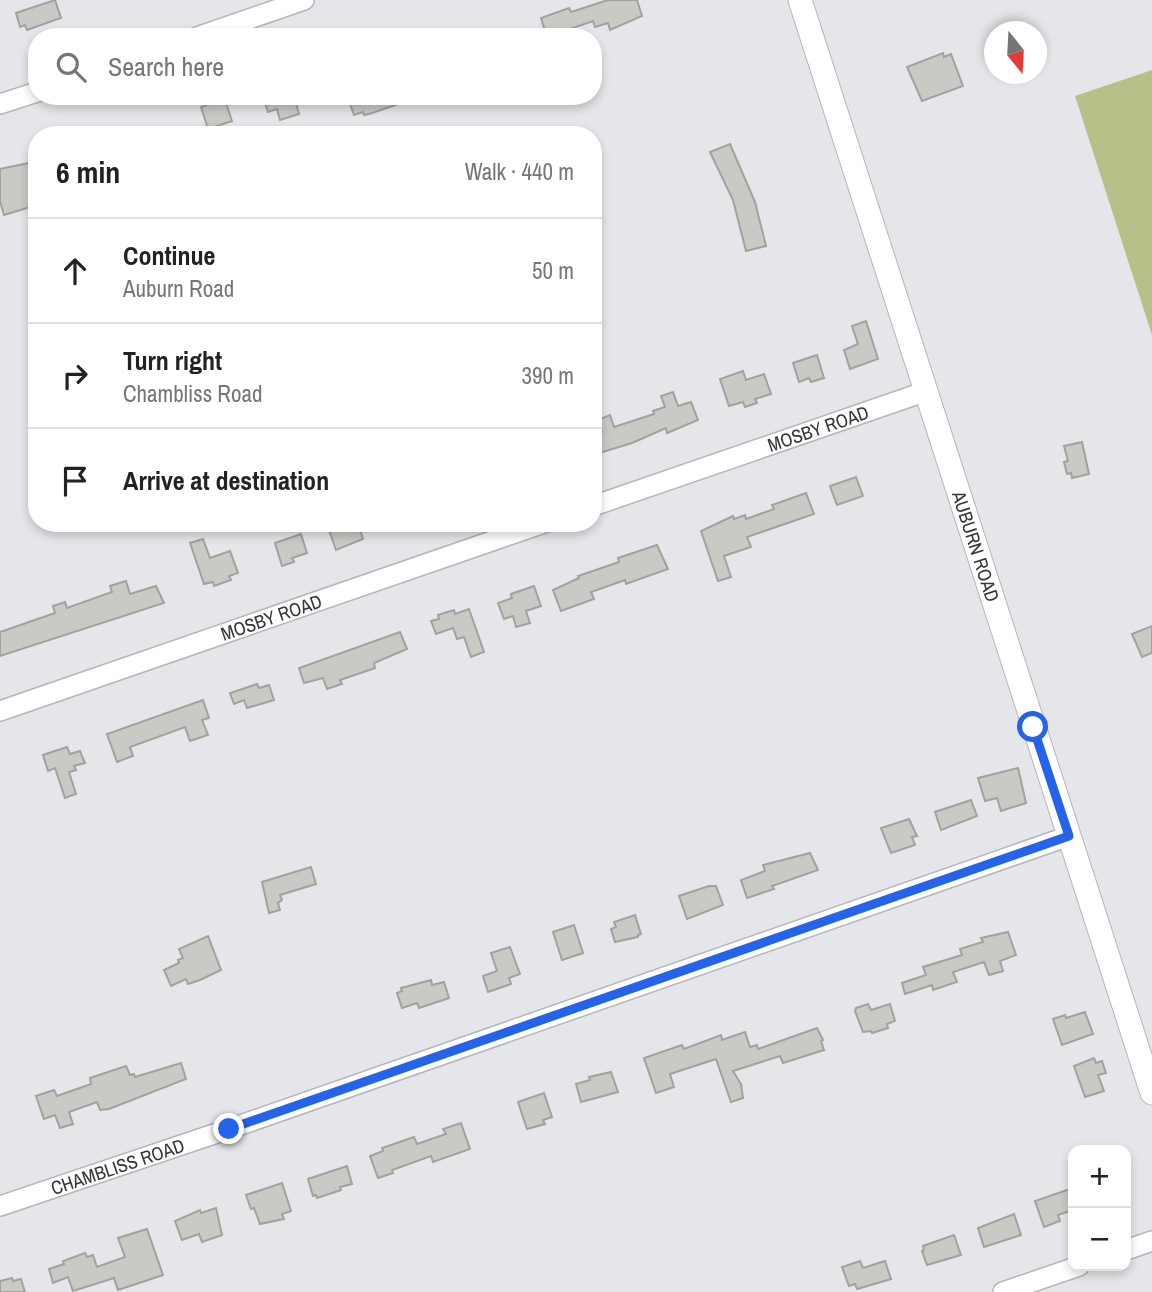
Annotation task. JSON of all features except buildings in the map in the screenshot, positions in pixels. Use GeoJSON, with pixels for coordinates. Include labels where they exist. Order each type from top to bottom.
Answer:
{"type":"FeatureCollection","features":[{"type":"Feature","properties":{"kind":"street"},"geometry":{"type":"LineString","coordinates":[[223,28],[304,0]]}},
{"type":"Feature","properties":{"kind":"street","name":"AUBURN ROAD"},"geometry":{"type":"LineString","coordinates":[[800,0],[924,392],[1152,1093]]}},
{"type":"Feature","properties":{"kind":"street"},"geometry":{"type":"LineString","coordinates":[[0,104],[28,95]]}},
{"type":"Feature","properties":{"kind":"street","name":"MOSBY ROAD"},"geometry":{"type":"LineString","coordinates":[[602,503],[924,392]]}},
{"type":"Feature","properties":{"kind":"street","name":"MOSBY ROAD"},"geometry":{"type":"LineString","coordinates":[[0,711],[518,532]]}},
{"type":"Feature","properties":{"kind":"street","name":"CHAMBLISS ROAD"},"geometry":{"type":"LineString","coordinates":[[0,1206],[229,1129],[1069,836]]}},
{"type":"Feature","properties":{"kind":"street"},"geometry":{"type":"LineString","coordinates":[[1131,1248],[1152,1241]]}},
{"type":"Feature","properties":{"kind":"street"},"geometry":{"type":"LineString","coordinates":[[1003,1292],[1068,1270]]}},
{"type":"Feature","properties":{"kind":"green space"},"geometry":{"type":"Polygon","coordinates":[[[1152,70],[1152,335],[1075,96],[1152,70]]]}},
{"type":"Feature","properties":{"kind":"route"},"geometry":{"type":"LineString","coordinates":[[229,1129],[1069,836],[1033,727]]}}]}
